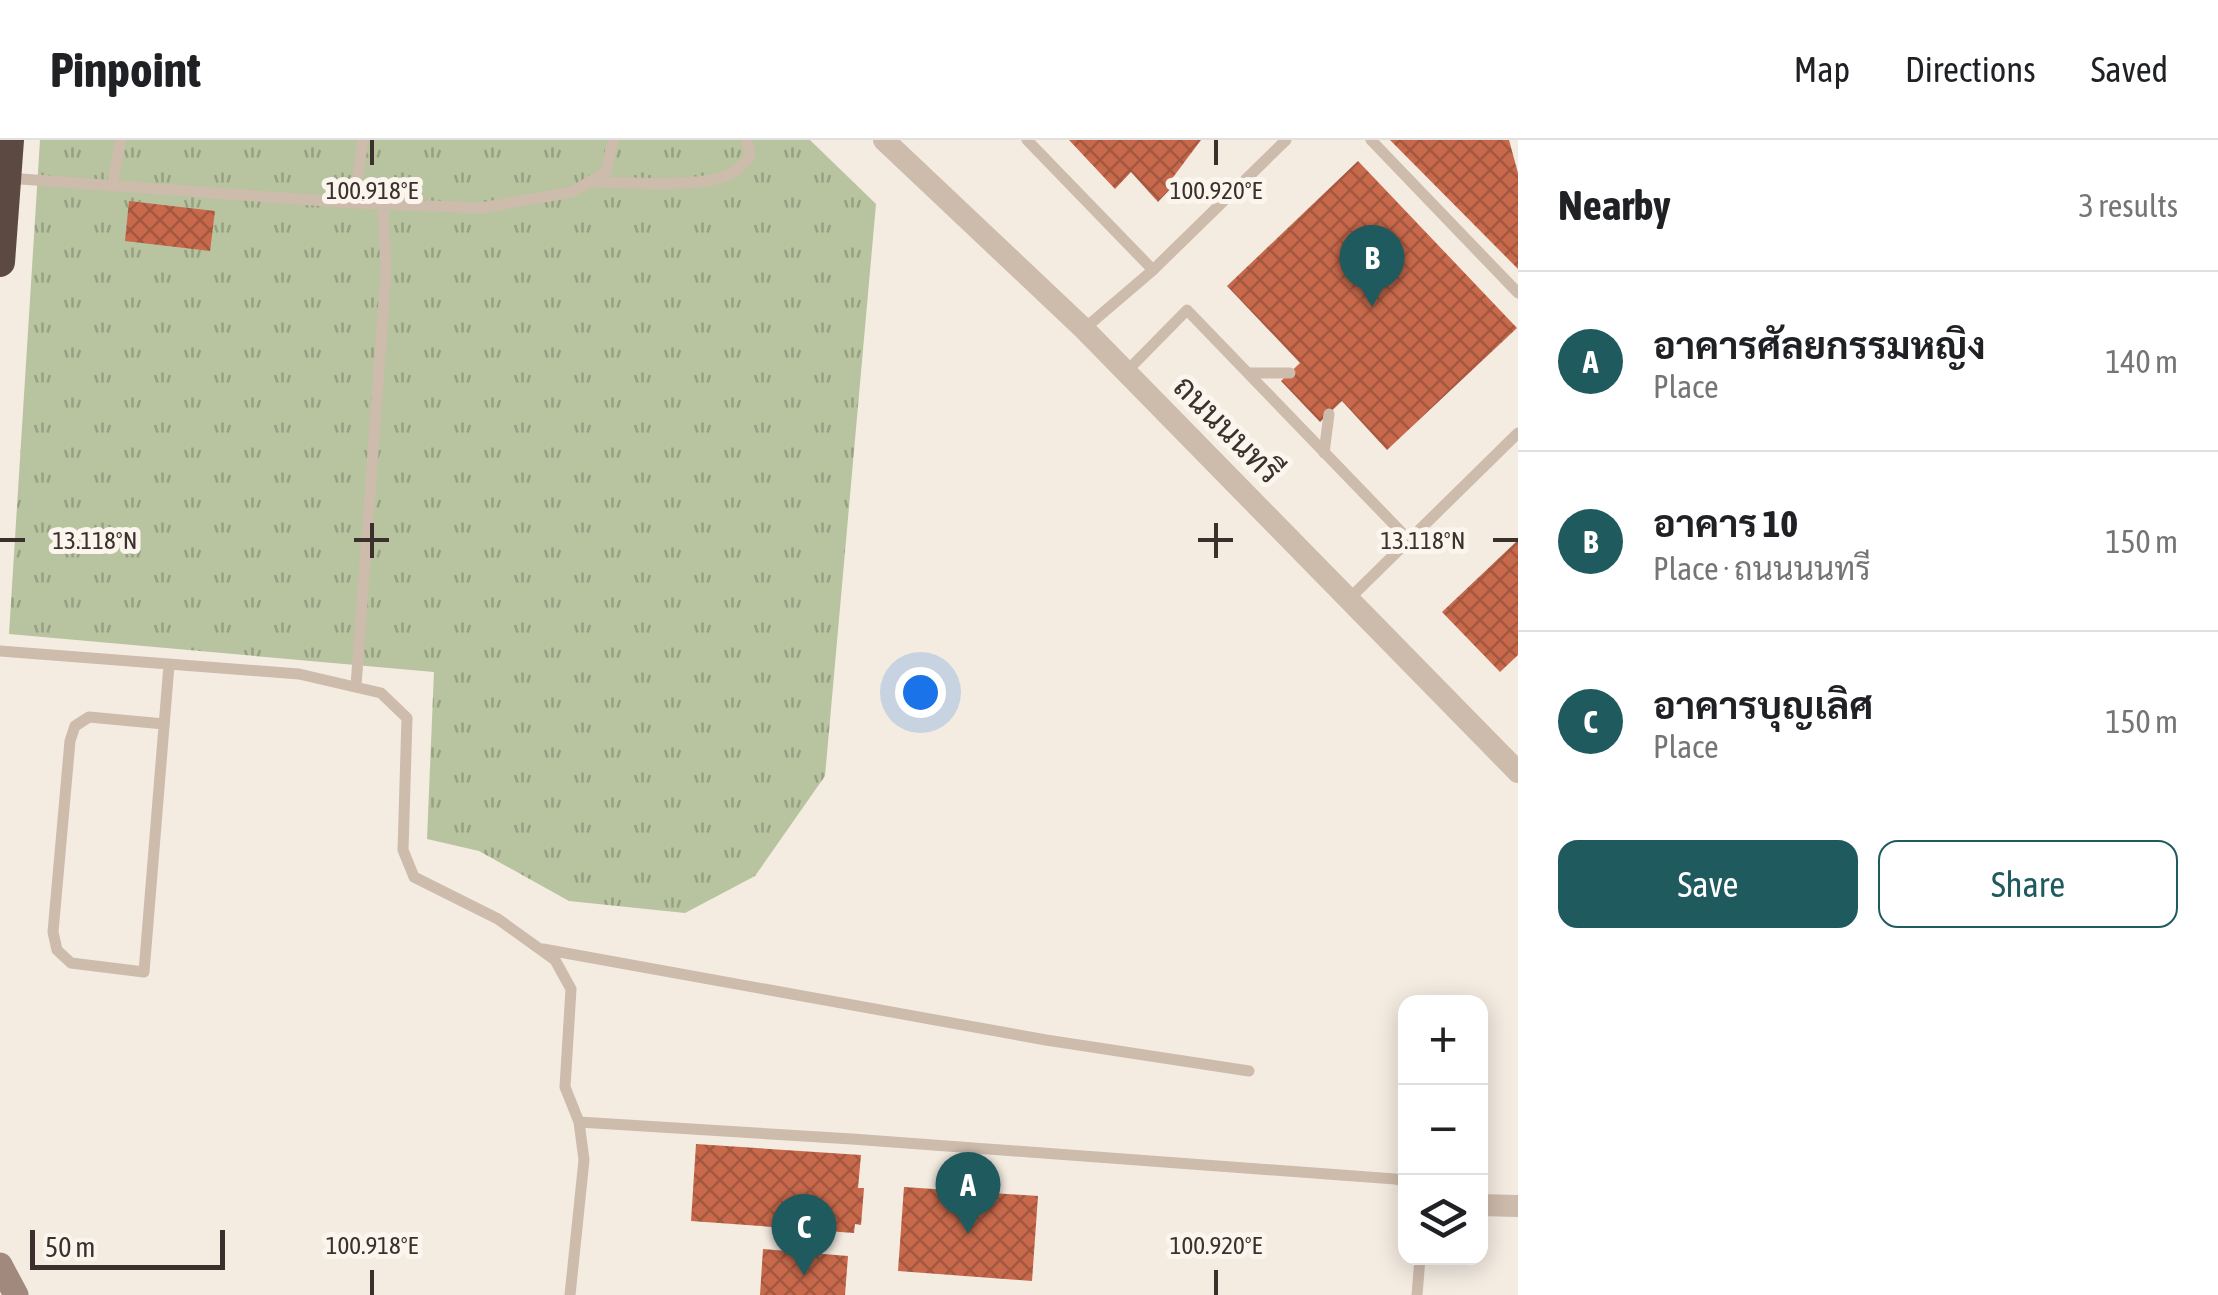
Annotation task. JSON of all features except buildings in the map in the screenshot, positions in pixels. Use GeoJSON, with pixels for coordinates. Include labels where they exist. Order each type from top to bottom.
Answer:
{"type":"FeatureCollection","features":[{"type":"Feature","properties":{"kind":"highway"},"geometry":{"type":"LineString","coordinates":[[0,262],[9,140]]}},
{"type":"Feature","properties":{"kind":"street","name":"ถนนนนทรี"},"geometry":{"type":"LineString","coordinates":[[884,140],[1084,330],[1518,772]]}},
{"type":"Feature","properties":{"kind":"street"},"geometry":{"type":"LineString","coordinates":[[1488,1205],[1518,1206]]}},
{"type":"Feature","properties":{"kind":"street"},"geometry":{"type":"LineString","coordinates":[[0,1264],[16,1295]]}},
{"type":"Feature","properties":{"kind":"lane"},"geometry":{"type":"LineString","coordinates":[[112,186],[120,140]]}},
{"type":"Feature","properties":{"kind":"lane"},"geometry":{"type":"LineString","coordinates":[[354,203],[363,140]]}},
{"type":"Feature","properties":{"kind":"lane"},"geometry":{"type":"LineString","coordinates":[[7,178],[354,203],[481,208],[572,192],[606,172],[614,140]]}},
{"type":"Feature","properties":{"kind":"lane"},"geometry":{"type":"LineString","coordinates":[[589,182],[709,181],[730,175],[750,156],[747,140]]}},
{"type":"Feature","properties":{"kind":"lane"},"geometry":{"type":"LineString","coordinates":[[1027,140],[1153,270]]}},
{"type":"Feature","properties":{"kind":"lane"},"geometry":{"type":"LineString","coordinates":[[1084,330],[1153,270],[1286,140]]}},
{"type":"Feature","properties":{"kind":"lane"},"geometry":{"type":"LineString","coordinates":[[1371,140],[1518,293]]}},
{"type":"Feature","properties":{"kind":"lane"},"geometry":{"type":"LineString","coordinates":[[356,686],[386,273],[383,204]]}},
{"type":"Feature","properties":{"kind":"lane"},"geometry":{"type":"LineString","coordinates":[[1126,372],[1187,310],[1408,539]]}},
{"type":"Feature","properties":{"kind":"lane"},"geometry":{"type":"LineString","coordinates":[[1248,373],[1290,373]]}},
{"type":"Feature","properties":{"kind":"lane"},"geometry":{"type":"LineString","coordinates":[[1324,452],[1329,414]]}},
{"type":"Feature","properties":{"kind":"lane"},"geometry":{"type":"LineString","coordinates":[[1350,598],[1518,433]]}},
{"type":"Feature","properties":{"kind":"lane"},"geometry":{"type":"LineString","coordinates":[[0,651],[299,674],[381,693],[407,718],[404,850],[414,877],[498,920],[554,960],[572,989],[565,1086],[580,1122],[584,1160],[570,1295]]}},
{"type":"Feature","properties":{"kind":"lane"},"geometry":{"type":"LineString","coordinates":[[164,724],[89,717],[76,726],[70,741],[53,932],[57,950],[71,962],[144,972],[169,665]]}},
{"type":"Feature","properties":{"kind":"lane"},"geometry":{"type":"LineString","coordinates":[[538,949],[1046,1040],[1249,1071]]}},
{"type":"Feature","properties":{"kind":"lane"},"geometry":{"type":"LineString","coordinates":[[580,1122],[872,1140],[1398,1181]]}},
{"type":"Feature","properties":{"kind":"lane"},"geometry":{"type":"LineString","coordinates":[[1416,1295],[1419,1265]]}},
{"type":"Feature","properties":{"kind":"green space"},"geometry":{"type":"Polygon","coordinates":[[[40,140],[810,140],[876,204],[825,776],[755,876],[685,913],[569,901],[479,851],[427,839],[434,672],[9,634],[40,140]]]}},
{"type":"Feature","properties":{"kind":"place","name":"อาคาร 10"},"geometry":{"type":"Point","coordinates":[1372,307]}},
{"type":"Feature","properties":{"kind":"place","name":"อาคารศัลยกรรมหญิง"},"geometry":{"type":"Point","coordinates":[968,1234]}},
{"type":"Feature","properties":{"kind":"place","name":"อาคารบุญเลิศ"},"geometry":{"type":"Point","coordinates":[804,1276]}}]}
